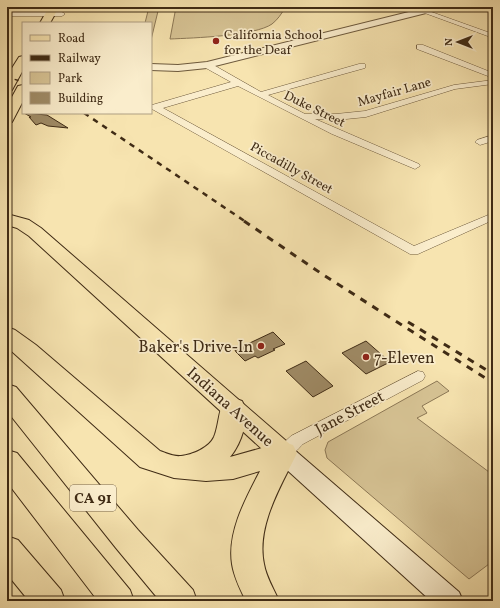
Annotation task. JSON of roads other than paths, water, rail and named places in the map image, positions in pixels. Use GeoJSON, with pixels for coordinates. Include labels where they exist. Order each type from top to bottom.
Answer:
{"type":"FeatureCollection","features":[{"type":"Feature","properties":{"kind":"highway"},"geometry":{"type":"LineString","coordinates":[[7,335],[28,351],[150,459],[174,467],[206,470],[233,468],[283,452]]}},
{"type":"Feature","properties":{"kind":"highway","name":"CA 91"},"geometry":{"type":"LineString","coordinates":[[7,393],[126,539],[181,601]]}},
{"type":"Feature","properties":{"kind":"highway"},"geometry":{"type":"LineString","coordinates":[[174,467],[207,461],[222,449],[231,428],[233,408]]}},
{"type":"Feature","properties":{"kind":"highway"},"geometry":{"type":"LineString","coordinates":[[263,601],[251,576],[246,553],[250,531],[261,496],[283,452]]}},
{"type":"Feature","properties":{"kind":"highway","name":"CA 91"},"geometry":{"type":"LineString","coordinates":[[7,461],[118,601]]}},
{"type":"Feature","properties":{"kind":"highway"},"geometry":{"type":"LineString","coordinates":[[7,550],[49,601]]}},
{"type":"Feature","properties":{"kind":"main road"},"geometry":{"type":"LineString","coordinates":[[7,87],[22,62]]}},
{"type":"Feature","properties":{"kind":"main road"},"geometry":{"type":"LineString","coordinates":[[7,119],[22,91]]}},
{"type":"Feature","properties":{"kind":"main road","name":"Indiana Avenue"},"geometry":{"type":"LineString","coordinates":[[7,219],[23,224],[35,232],[450,601]]}},
{"type":"Feature","properties":{"kind":"street"},"geometry":{"type":"LineString","coordinates":[[152,67],[178,68],[207,65],[439,7]]}},
{"type":"Feature","properties":{"kind":"street"},"geometry":{"type":"LineString","coordinates":[[424,11],[493,36]]}},
{"type":"Feature","properties":{"kind":"street"},"geometry":{"type":"LineString","coordinates":[[7,14],[56,15]]}},
{"type":"Feature","properties":{"kind":"street"},"geometry":{"type":"LineString","coordinates":[[479,31],[493,27]]}},
{"type":"Feature","properties":{"kind":"street"},"geometry":{"type":"LineString","coordinates":[[420,47],[493,76]]}},
{"type":"Feature","properties":{"kind":"street","name":"Duke Street"},"geometry":{"type":"LineString","coordinates":[[207,65],[260,95],[300,115],[366,147],[415,166]]}},
{"type":"Feature","properties":{"kind":"street"},"geometry":{"type":"LineString","coordinates":[[260,95],[362,66]]}},
{"type":"Feature","properties":{"kind":"street","name":"Mayfair Lane"},"geometry":{"type":"LineString","coordinates":[[300,115],[336,117],[366,114],[454,87],[493,82]]}},
{"type":"Feature","properties":{"kind":"street","name":"Piccadilly Street"},"geometry":{"type":"LineString","coordinates":[[238,83],[155,107],[414,251],[493,216]]}},
{"type":"Feature","properties":{"kind":"street"},"geometry":{"type":"LineString","coordinates":[[480,142],[493,138]]}},
{"type":"Feature","properties":{"kind":"street","name":"Jane Street"},"geometry":{"type":"LineString","coordinates":[[283,452],[297,440],[418,376]]}},
{"type":"Feature","properties":{"kind":"railway"},"geometry":{"type":"LineString","coordinates":[[7,77],[22,82]]}},
{"type":"Feature","properties":{"kind":"railway"},"geometry":{"type":"LineString","coordinates":[[85,114],[246,222]]}},
{"type":"Feature","properties":{"kind":"railway"},"geometry":{"type":"LineString","coordinates":[[244,221],[325,276],[493,383]]}},
{"type":"Feature","properties":{"kind":"railway"},"geometry":{"type":"LineString","coordinates":[[408,322],[493,374]]}},
{"type":"Feature","properties":{"kind":"place","name":"California School for the Deaf"},"geometry":{"type":"Point","coordinates":[216,41]}},
{"type":"Feature","properties":{"kind":"place","name":"Baker's Drive-In"},"geometry":{"type":"Point","coordinates":[261,346]}},
{"type":"Feature","properties":{"kind":"place","name":"7-Eleven"},"geometry":{"type":"Point","coordinates":[366,357]}}]}
